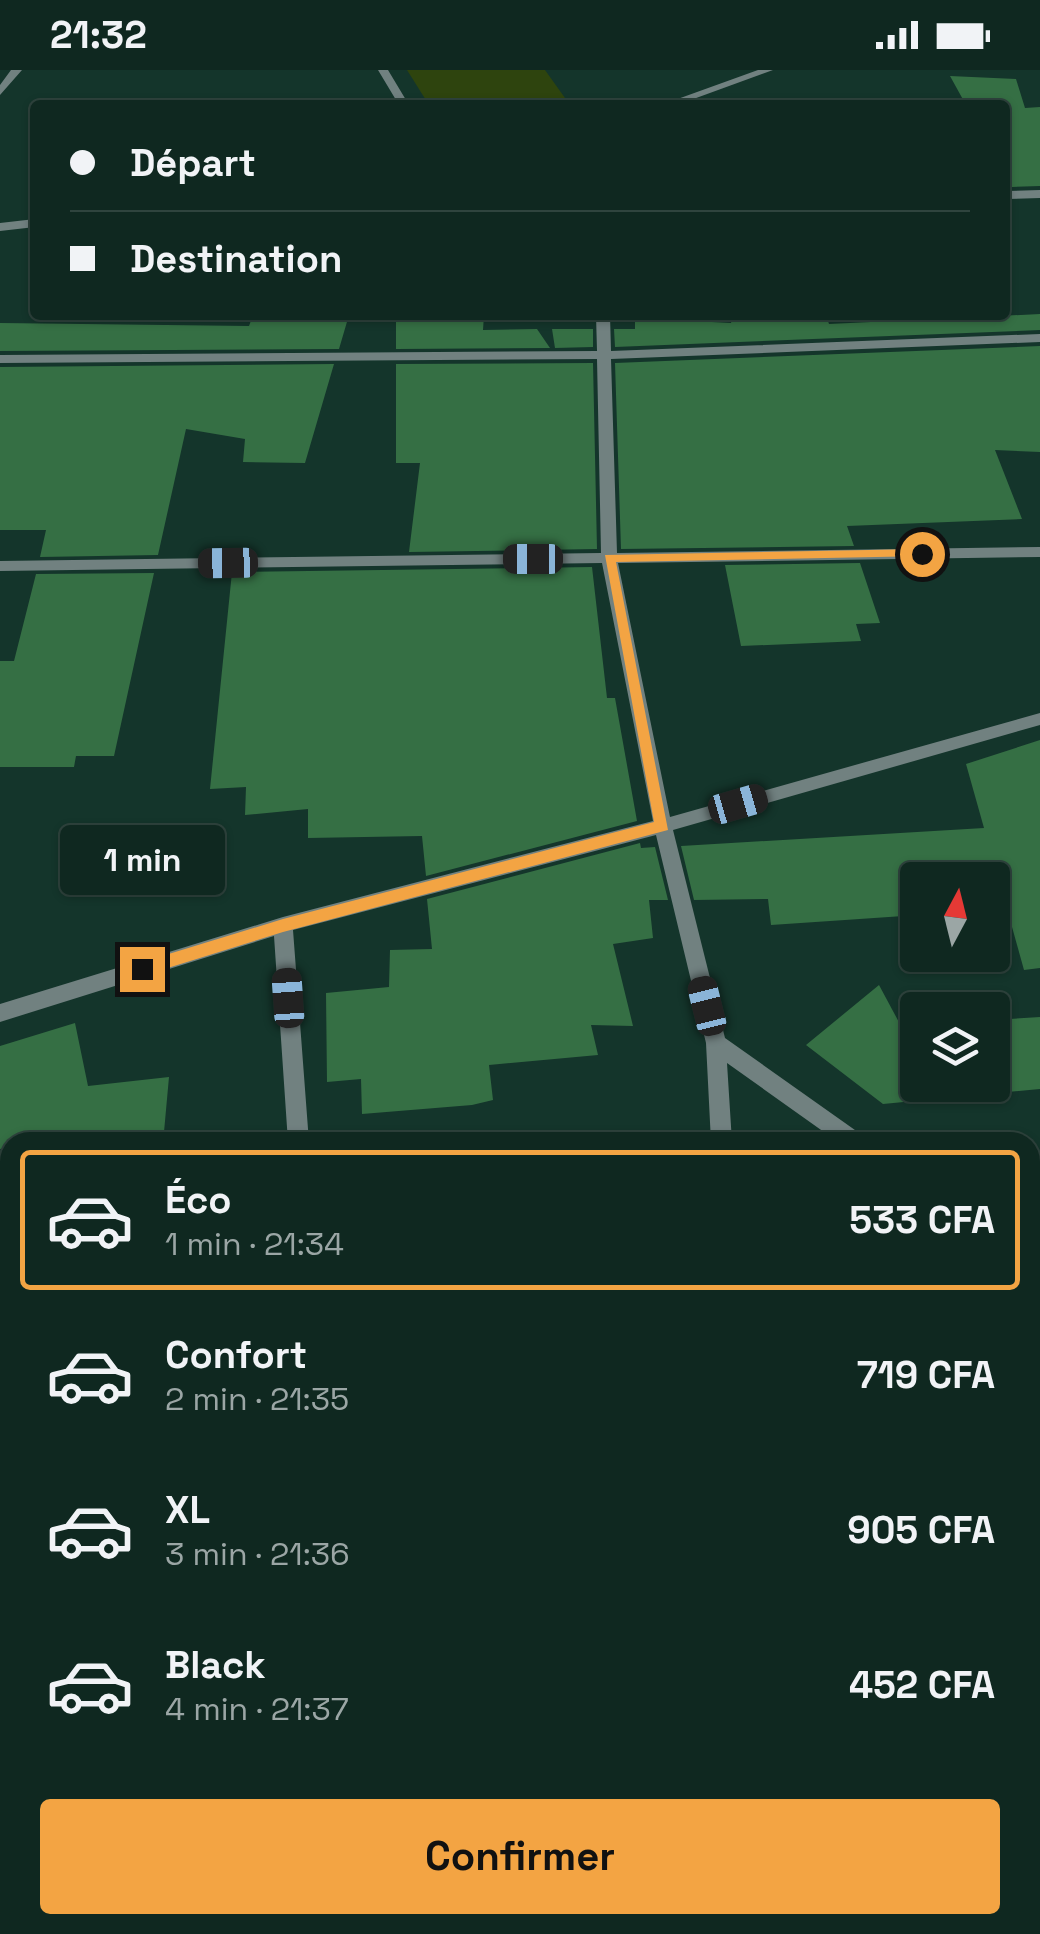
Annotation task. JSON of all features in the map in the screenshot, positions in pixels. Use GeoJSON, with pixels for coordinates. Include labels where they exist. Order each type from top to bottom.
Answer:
{"type":"FeatureCollection","features":[{"type":"Feature","properties":{"kind":"street"},"geometry":{"type":"LineString","coordinates":[[0,92],[17,70]]}},
{"type":"Feature","properties":{"kind":"street"},"geometry":{"type":"LineString","coordinates":[[382,70],[401,100]]}},
{"type":"Feature","properties":{"kind":"street"},"geometry":{"type":"LineString","coordinates":[[681,100],[768,70]]}},
{"type":"Feature","properties":{"kind":"street"},"geometry":{"type":"LineString","coordinates":[[1010,195],[1040,194]]}},
{"type":"Feature","properties":{"kind":"street"},"geometry":{"type":"LineString","coordinates":[[0,228],[30,224]]}},
{"type":"Feature","properties":{"kind":"street"},"geometry":{"type":"LineString","coordinates":[[603,320],[609,558],[662,826],[716,1043],[720,1132]]}},
{"type":"Feature","properties":{"kind":"street"},"geometry":{"type":"LineString","coordinates":[[0,359],[606,355],[1040,338]]}},
{"type":"Feature","properties":{"kind":"street"},"geometry":{"type":"LineString","coordinates":[[0,566],[1040,552]]}},
{"type":"Feature","properties":{"kind":"street"},"geometry":{"type":"LineString","coordinates":[[0,1013],[283,925],[662,826],[1040,718]]}},
{"type":"Feature","properties":{"kind":"street"},"geometry":{"type":"LineString","coordinates":[[283,925],[298,1132]]}},
{"type":"Feature","properties":{"kind":"street"},"geometry":{"type":"LineString","coordinates":[[716,1043],[840,1132]]}},
{"type":"Feature","properties":{"kind":"green space"},"geometry":{"type":"Polygon","coordinates":[[[407,70],[545,70],[566,100],[426,100],[407,70]]]}},
{"type":"Feature","properties":{"kind":"building"},"geometry":{"type":"Polygon","coordinates":[[[950,76],[1016,79],[1025,108],[1040,107],[1040,186],[1012,187],[1010,184],[1010,100],[963,100],[950,76]]]}},
{"type":"Feature","properties":{"kind":"building"},"geometry":{"type":"Polygon","coordinates":[[[1040,314],[1040,330],[615,347],[614,329],[635,329],[635,320],[828,320],[829,324],[1010,320],[1010,315],[1040,314]]]}},
{"type":"Feature","properties":{"kind":"building"},"geometry":{"type":"Polygon","coordinates":[[[251,320],[348,320],[339,349],[0,351],[0,323],[249,326],[251,320]]]}},
{"type":"Feature","properties":{"kind":"building"},"geometry":{"type":"Polygon","coordinates":[[[396,320],[484,320],[483,330],[537,329],[550,348],[396,349],[396,320]]]}},
{"type":"Feature","properties":{"kind":"building"},"geometry":{"type":"Polygon","coordinates":[[[552,329],[593,329],[593,347],[555,348],[552,329]]]}},
{"type":"Feature","properties":{"kind":"building"},"geometry":{"type":"Polygon","coordinates":[[[1040,346],[1040,452],[995,450],[1022,519],[847,526],[854,546],[621,549],[615,363],[1040,346]]]}},
{"type":"Feature","properties":{"kind":"building"},"geometry":{"type":"Polygon","coordinates":[[[593,363],[597,549],[409,552],[420,463],[396,463],[396,364],[593,363]]]}},
{"type":"Feature","properties":{"kind":"building"},"geometry":{"type":"Polygon","coordinates":[[[334,364],[305,463],[243,462],[245,439],[186,429],[158,555],[40,557],[46,530],[0,530],[0,367],[334,364]]]}},
{"type":"Feature","properties":{"kind":"building"},"geometry":{"type":"Polygon","coordinates":[[[860,563],[880,623],[856,624],[861,641],[741,646],[725,565],[860,563]]]}},
{"type":"Feature","properties":{"kind":"building"},"geometry":{"type":"Polygon","coordinates":[[[592,567],[607,698],[615,698],[637,821],[426,876],[422,836],[308,838],[308,809],[245,815],[246,787],[210,789],[232,572],[592,567]]]}},
{"type":"Feature","properties":{"kind":"building"},"geometry":{"type":"Polygon","coordinates":[[[154,573],[114,756],[76,756],[74,767],[0,767],[0,661],[14,661],[36,574],[154,573]]]}},
{"type":"Feature","properties":{"kind":"building"},"geometry":{"type":"Polygon","coordinates":[[[1040,740],[1040,968],[1024,970],[1010,920],[1010,862],[900,862],[900,916],[771,925],[768,899],[694,900],[681,846],[984,828],[966,764],[1040,740]]]}},
{"type":"Feature","properties":{"kind":"building"},"geometry":{"type":"Polygon","coordinates":[[[640,843],[641,848],[655,847],[668,900],[649,900],[653,938],[613,944],[633,1026],[591,1025],[598,1055],[489,1065],[493,1100],[472,1105],[362,1114],[361,1079],[327,1082],[326,993],[389,987],[390,950],[432,949],[427,899],[640,843]]]}},
{"type":"Feature","properties":{"kind":"building"},"geometry":{"type":"Polygon","coordinates":[[[879,985],[900,1024],[900,1102],[904,1102],[883,1104],[806,1045],[879,985]]]}},
{"type":"Feature","properties":{"kind":"building"},"geometry":{"type":"Polygon","coordinates":[[[1040,1017],[1040,1089],[1010,1092],[1010,1019],[1040,1017]]]}},
{"type":"Feature","properties":{"kind":"building"},"geometry":{"type":"Polygon","coordinates":[[[75,1023],[88,1086],[169,1077],[164,1132],[0,1132],[0,1046],[75,1023]]]}},
{"type":"Feature","properties":{"kind":"route"},"geometry":{"type":"LineString","coordinates":[[142,969],[283,925],[662,826],[609,558],[922,554]]}}]}
